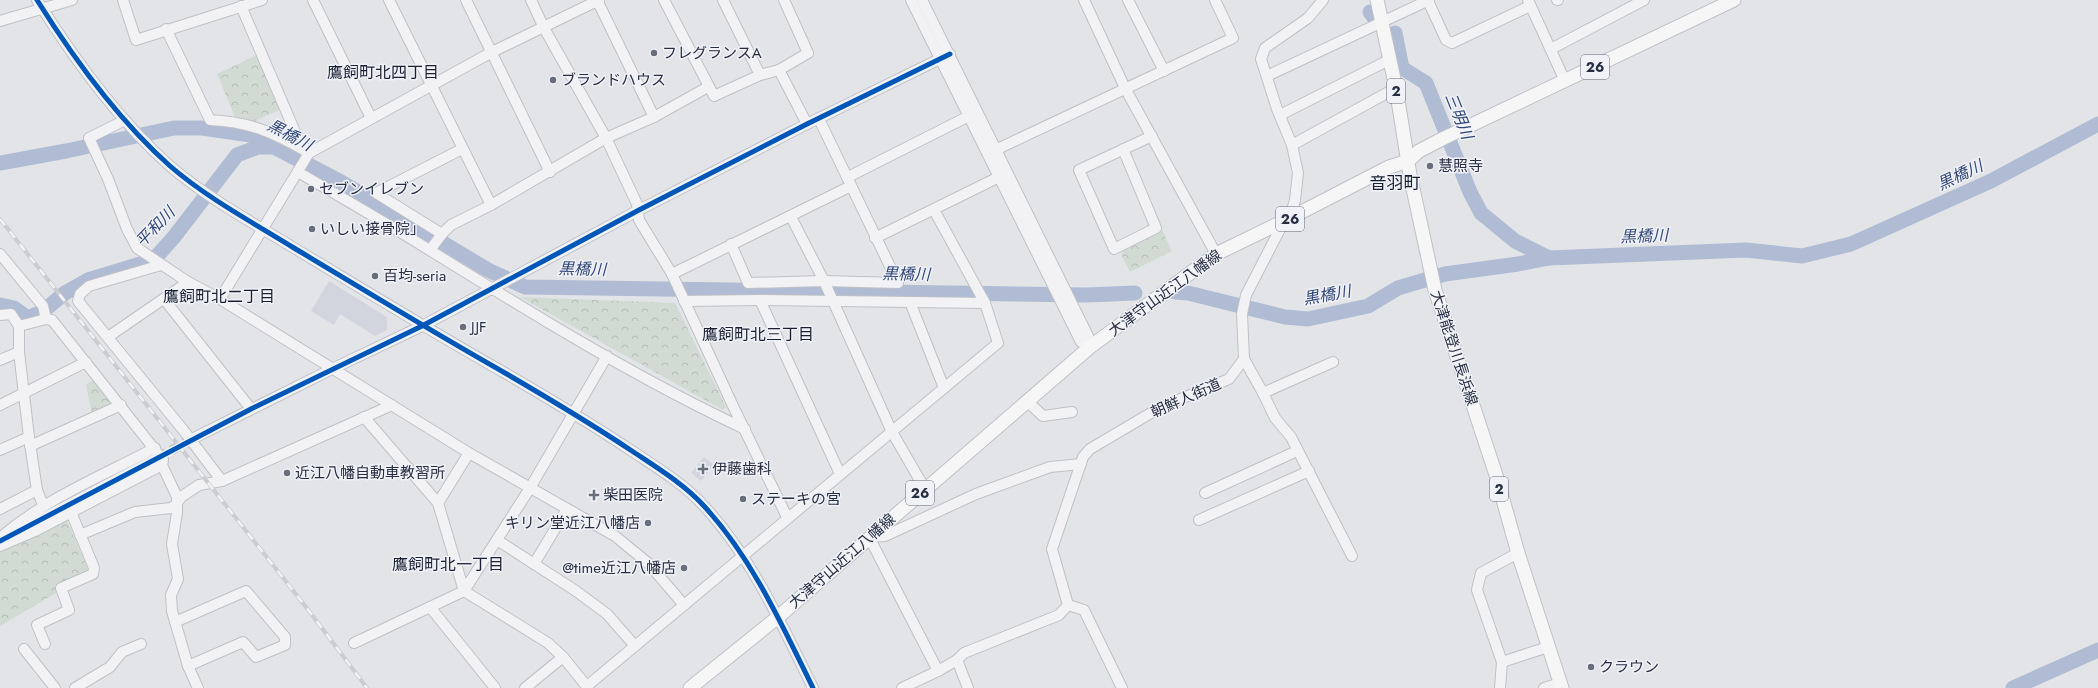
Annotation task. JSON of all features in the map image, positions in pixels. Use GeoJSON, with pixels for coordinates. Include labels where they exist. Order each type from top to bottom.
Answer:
{"type":"FeatureCollection","features":[{"type":"Feature","properties":{"kind":"main road","name":"大津能登川長浜線"},"geometry":{"type":"LineString","coordinates":[[1377,0],[1396,88],[1408,161],[1435,290],[1496,475],[1518,553],[1561,686]]}},
{"type":"Feature","properties":{"kind":"main road","name":"大津守山近江八幡線"},"geometry":{"type":"LineString","coordinates":[[690,688],[778,617],[1090,347],[1216,254],[1389,167],[1408,161],[1419,151],[1734,0]]}},
{"type":"Feature","properties":{"kind":"street"},"geometry":{"type":"LineString","coordinates":[[37,0],[93,82],[125,120],[170,166],[222,204],[422,326],[573,412],[661,471],[702,504],[724,530],[741,555],[778,617],[813,688]]}},
{"type":"Feature","properties":{"kind":"street"},"geometry":{"type":"LineString","coordinates":[[0,21],[72,0]]}},
{"type":"Feature","properties":{"kind":"street"},"geometry":{"type":"LineString","coordinates":[[123,0],[136,40],[166,29],[262,0]]}},
{"type":"Feature","properties":{"kind":"street"},"geometry":{"type":"LineString","coordinates":[[313,0],[370,118]]}},
{"type":"Feature","properties":{"kind":"street"},"geometry":{"type":"LineString","coordinates":[[389,0],[491,205]]}},
{"type":"Feature","properties":{"kind":"street"},"geometry":{"type":"LineString","coordinates":[[466,0],[550,172]]}},
{"type":"Feature","properties":{"kind":"street"},"geometry":{"type":"LineString","coordinates":[[531,0],[544,28],[606,138],[639,210],[639,220],[672,274],[788,517]]}},
{"type":"Feature","properties":{"kind":"street"},"geometry":{"type":"LineString","coordinates":[[220,300],[309,153],[370,118],[433,86],[492,52],[544,28],[598,0],[654,117]]}},
{"type":"Feature","properties":{"kind":"street"},"geometry":{"type":"LineString","coordinates":[[664,0],[714,96],[760,75],[779,70],[808,53],[784,0]]}},
{"type":"Feature","properties":{"kind":"street"},"geometry":{"type":"LineString","coordinates":[[723,0],[760,75]]}},
{"type":"Feature","properties":{"kind":"street"},"geometry":{"type":"LineString","coordinates":[[911,0],[969,116],[992,152],[999,177],[1056,282],[1073,305],[1088,336],[1090,347]]}},
{"type":"Feature","properties":{"kind":"street"},"geometry":{"type":"LineString","coordinates":[[922,0],[950,54],[992,152],[1056,282],[1062,306],[1080,342],[1090,347]]}},
{"type":"Feature","properties":{"kind":"street"},"geometry":{"type":"LineString","coordinates":[[1084,0],[1125,88],[1216,254]]}},
{"type":"Feature","properties":{"kind":"street"},"geometry":{"type":"LineString","coordinates":[[1128,0],[1164,71]]}},
{"type":"Feature","properties":{"kind":"street"},"geometry":{"type":"LineString","coordinates":[[992,152],[1233,38],[1215,0]]}},
{"type":"Feature","properties":{"kind":"street"},"geometry":{"type":"LineString","coordinates":[[1322,0],[1308,18],[1265,48],[1261,59],[1292,145],[1298,173],[1295,200],[1246,295],[1242,314],[1244,359],[1275,418],[1291,437],[1352,556]]}},
{"type":"Feature","properties":{"kind":"street"},"geometry":{"type":"LineString","coordinates":[[1267,76],[1429,0],[1446,40],[1452,43],[1529,3],[1565,81]]}},
{"type":"Feature","properties":{"kind":"street"},"geometry":{"type":"LineString","coordinates":[[1551,49],[1644,0]]}},
{"type":"Feature","properties":{"kind":"street"},"geometry":{"type":"LineString","coordinates":[[241,6],[299,141],[309,153]]}},
{"type":"Feature","properties":{"kind":"street"},"geometry":{"type":"LineString","coordinates":[[166,29],[210,120],[232,122],[258,128],[280,136],[309,153]]}},
{"type":"Feature","properties":{"kind":"street"},"geometry":{"type":"LineString","coordinates":[[194,438],[422,326],[639,210],[807,124],[950,54]]}},
{"type":"Feature","properties":{"kind":"street"},"geometry":{"type":"LineString","coordinates":[[1280,115],[1390,60]]}},
{"type":"Feature","properties":{"kind":"street"},"geometry":{"type":"LineString","coordinates":[[779,70],[807,124]]}},
{"type":"Feature","properties":{"kind":"street"},"geometry":{"type":"LineString","coordinates":[[430,250],[451,225],[491,205],[550,172],[606,138],[654,117],[708,86]]}},
{"type":"Feature","properties":{"kind":"street"},"geometry":{"type":"LineString","coordinates":[[1292,145],[1396,88]]}},
{"type":"Feature","properties":{"kind":"street"},"geometry":{"type":"LineString","coordinates":[[672,274],[731,244],[791,217],[850,182],[969,116]]}},
{"type":"Feature","properties":{"kind":"street"},"geometry":{"type":"LineString","coordinates":[[731,244],[748,283],[824,281],[898,283],[819,119]]}},
{"type":"Feature","properties":{"kind":"street"},"geometry":{"type":"LineString","coordinates":[[125,120],[89,138],[108,179],[127,229],[137,248],[188,282],[469,452],[615,536],[648,563],[684,605]]}},
{"type":"Feature","properties":{"kind":"street"},"geometry":{"type":"LineString","coordinates":[[1123,149],[1156,228],[1114,249],[1079,170],[1123,149],[1152,136]]}},
{"type":"Feature","properties":{"kind":"street"},"geometry":{"type":"LineString","coordinates":[[442,234],[376,193],[462,149]]}},
{"type":"Feature","properties":{"kind":"street"},"geometry":{"type":"LineString","coordinates":[[298,172],[430,250],[490,289],[684,400],[745,429]]}},
{"type":"Feature","properties":{"kind":"street"},"geometry":{"type":"LineString","coordinates":[[875,238],[999,177]]}},
{"type":"Feature","properties":{"kind":"street"},"geometry":{"type":"LineString","coordinates":[[364,417],[438,502],[464,591],[548,643],[563,657],[587,687],[741,555],[892,432],[998,343],[985,303],[972,282],[934,210]]}},
{"type":"Feature","properties":{"kind":"street"},"geometry":{"type":"LineString","coordinates":[[791,217],[824,281],[892,432],[925,489]]}},
{"type":"Feature","properties":{"kind":"street"},"geometry":{"type":"LineString","coordinates":[[0,254],[43,306],[46,319]]}},
{"type":"Feature","properties":{"kind":"street"},"geometry":{"type":"LineString","coordinates":[[161,265],[89,286],[80,294],[78,301],[222,481]]}},
{"type":"Feature","properties":{"kind":"street"},"geometry":{"type":"LineString","coordinates":[[108,337],[188,282]]}},
{"type":"Feature","properties":{"kind":"street"},"geometry":{"type":"LineString","coordinates":[[164,299],[251,409]]}},
{"type":"Feature","properties":{"kind":"street"},"geometry":{"type":"LineString","coordinates":[[684,299],[985,303]]}},
{"type":"Feature","properties":{"kind":"street"},"geometry":{"type":"LineString","coordinates":[[760,300],[840,474]]}},
{"type":"Feature","properties":{"kind":"street"},"geometry":{"type":"LineString","coordinates":[[910,302],[944,388]]}},
{"type":"Feature","properties":{"kind":"street"},"geometry":{"type":"LineString","coordinates":[[0,315],[11,314],[19,326],[19,352],[23,393],[37,490],[43,505]]}},
{"type":"Feature","properties":{"kind":"street"},"geometry":{"type":"LineString","coordinates":[[19,326],[46,319],[52,320],[121,405],[158,457],[177,497],[177,513],[172,544],[178,579],[171,595],[175,622],[188,666],[198,688]]}},
{"type":"Feature","properties":{"kind":"street"},"geometry":{"type":"LineString","coordinates":[[0,360],[19,352]]}},
{"type":"Feature","properties":{"kind":"street"},"geometry":{"type":"LineString","coordinates":[[354,643],[464,591],[530,488],[607,356]]}},
{"type":"Feature","properties":{"kind":"street","name":"朝鮮人街道"},"geometry":{"type":"LineString","coordinates":[[1068,605],[1052,549],[1081,464],[1090,449],[1161,407],[1229,379],[1244,359]]}},
{"type":"Feature","properties":{"kind":"street"},"geometry":{"type":"LineString","coordinates":[[0,405],[86,362]]}},
{"type":"Feature","properties":{"kind":"street"},"geometry":{"type":"LineString","coordinates":[[1263,393],[1333,362]]}},
{"type":"Feature","properties":{"kind":"street"},"geometry":{"type":"LineString","coordinates":[[1027,401],[1043,416],[1072,412]]}},
{"type":"Feature","properties":{"kind":"street"},"geometry":{"type":"LineString","coordinates":[[0,450],[30,442],[121,405]]}},
{"type":"Feature","properties":{"kind":"street"},"geometry":{"type":"LineString","coordinates":[[80,535],[135,512],[171,508],[176,505],[181,497],[199,485],[222,481],[392,405]]}},
{"type":"Feature","properties":{"kind":"street"},"geometry":{"type":"LineString","coordinates":[[1205,493],[1298,451]]}},
{"type":"Feature","properties":{"kind":"street"},"geometry":{"type":"LineString","coordinates":[[438,502],[469,452]]}},
{"type":"Feature","properties":{"kind":"street"},"geometry":{"type":"LineString","coordinates":[[0,538],[23,518],[43,505],[158,457]]}},
{"type":"Feature","properties":{"kind":"street"},"geometry":{"type":"LineString","coordinates":[[0,546],[71,512],[158,457]]}},
{"type":"Feature","properties":{"kind":"street"},"geometry":{"type":"LineString","coordinates":[[0,541],[158,457]]}},
{"type":"Feature","properties":{"kind":"street"},"geometry":{"type":"LineString","coordinates":[[938,671],[869,537],[885,536],[976,494],[1050,468],[1081,464]]}},
{"type":"Feature","properties":{"kind":"street"},"geometry":{"type":"LineString","coordinates":[[1199,520],[1309,471]]}},
{"type":"Feature","properties":{"kind":"street"},"geometry":{"type":"LineString","coordinates":[[0,509],[37,490]]}},
{"type":"Feature","properties":{"kind":"street"},"geometry":{"type":"LineString","coordinates":[[534,564],[567,509]]}},
{"type":"Feature","properties":{"kind":"street"},"geometry":{"type":"LineString","coordinates":[[45,644],[37,624],[69,610],[61,588],[93,574],[94,568],[71,512]]}},
{"type":"Feature","properties":{"kind":"street"},"geometry":{"type":"LineString","coordinates":[[497,540],[607,614],[635,646]]}},
{"type":"Feature","properties":{"kind":"street"},"geometry":{"type":"LineString","coordinates":[[1500,688],[1502,662],[1477,590],[1481,573],[1518,553]]}},
{"type":"Feature","properties":{"kind":"street"},"geometry":{"type":"LineString","coordinates":[[175,622],[246,591],[285,637],[285,645],[256,657],[243,642],[188,666]]}},
{"type":"Feature","properties":{"kind":"street"},"geometry":{"type":"LineString","coordinates":[[902,688],[938,671],[957,660],[964,653],[1059,615],[1068,605],[1084,610],[1122,688]]}},
{"type":"Feature","properties":{"kind":"street"},"geometry":{"type":"LineString","coordinates":[[430,608],[495,688]]}},
{"type":"Feature","properties":{"kind":"street"},"geometry":{"type":"LineString","coordinates":[[76,688],[110,667],[122,652],[141,644]]}},
{"type":"Feature","properties":{"kind":"street"},"geometry":{"type":"LineString","coordinates":[[1502,662],[1548,647]]}},
{"type":"Feature","properties":{"kind":"street"},"geometry":{"type":"LineString","coordinates":[[24,649],[55,688]]}},
{"type":"Feature","properties":{"kind":"street"},"geometry":{"type":"LineString","coordinates":[[525,688],[563,657]]}},
{"type":"Feature","properties":{"kind":"street"},"geometry":{"type":"LineString","coordinates":[[957,660],[968,688]]}},
{"type":"Feature","properties":{"kind":"street"},"geometry":{"type":"LineString","coordinates":[[1544,688],[1561,686]]}},
{"type":"Feature","properties":{"kind":"shaded area"},"geometry":{"type":"Polygon","coordinates":[[[329,281],[387,317],[387,330],[375,336],[340,314],[334,325],[311,311],[329,281]]]}},
{"type":"Feature","properties":{"kind":"shaded area","name":"伊藤歯科"},"geometry":{"type":"Polygon","coordinates":[[[704,457],[714,465],[701,481],[691,473],[704,457]]]}},
{"type":"Feature","properties":{"kind":"green space"},"geometry":{"type":"Polygon","coordinates":[[[257,55],[281,109],[255,121],[235,117],[217,74],[257,55]]]}},
{"type":"Feature","properties":{"kind":"green space"},"geometry":{"type":"Polygon","coordinates":[[[1162,230],[1172,251],[1130,272],[1122,256],[1123,249],[1162,230]]]}},
{"type":"Feature","properties":{"kind":"green space"},"geometry":{"type":"Polygon","coordinates":[[[520,297],[675,303],[726,407],[723,410],[520,297]]]}},
{"type":"Feature","properties":{"kind":"green space"},"geometry":{"type":"Polygon","coordinates":[[[93,380],[112,402],[92,414],[86,385],[93,380]]]}},
{"type":"Feature","properties":{"kind":"green space"},"geometry":{"type":"Polygon","coordinates":[[[67,521],[89,571],[55,587],[58,592],[0,626],[0,552],[31,539],[67,521]]]}},
{"type":"Feature","properties":{"kind":"waterway","name":"三明川"},"geometry":{"type":"LineString","coordinates":[[1370,12],[1375,19]]}},
{"type":"Feature","properties":{"kind":"waterway","name":"三明川"},"geometry":{"type":"LineString","coordinates":[[1395,33],[1402,68],[1426,83],[1470,192],[1481,213],[1515,241],[1549,258]]}},
{"type":"Feature","properties":{"kind":"waterway","name":"黒橋川"},"geometry":{"type":"LineString","coordinates":[[1175,292],[1188,293],[1285,317],[1308,319],[1368,306],[1398,288],[1445,274],[1518,264],[1549,258],[1746,250],[1802,256],[1851,244],[1991,181],[2098,124]]}},
{"type":"Feature","properties":{"kind":"waterway","name":"黒橋川"},"geometry":{"type":"LineString","coordinates":[[0,163],[66,151],[174,128],[202,128],[251,135],[341,182],[488,270],[525,287],[1087,295],[1135,293]]}},
{"type":"Feature","properties":{"kind":"waterway","name":"平和川"},"geometry":{"type":"LineString","coordinates":[[0,305],[14,308],[28,318],[42,312],[65,293],[88,280],[147,262],[157,256],[174,237],[237,155],[258,147],[273,147]]}},
{"type":"Feature","properties":{"kind":"waterway"},"geometry":{"type":"LineString","coordinates":[[2013,688],[2098,650]]}},
{"type":"Feature","properties":{"kind":"tunnel"},"geometry":{"type":"LineString","coordinates":[[158,458],[194,438]]}},
{"type":"Feature","properties":{"kind":"railway"},"geometry":{"type":"LineString","coordinates":[[0,219],[306,607],[367,688]]}},
{"type":"Feature","properties":{"kind":"cycle path"},"geometry":{"type":"LineString","coordinates":[[37,0],[81,66],[114,108],[132,129],[184,178],[246,219],[585,421],[688,490],[721,526],[751,570],[778,616],[813,688]]}},
{"type":"Feature","properties":{"kind":"cycle path"},"geometry":{"type":"LineString","coordinates":[[0,541],[251,409],[422,326],[639,210],[807,124],[950,54]]}},
{"type":"Feature","properties":{"kind":"place","name":"フレグランスA"},"geometry":{"type":"Point","coordinates":[654,53]}},
{"type":"Feature","properties":{"kind":"place","name":"ブランドハウス"},"geometry":{"type":"Point","coordinates":[553,80]}},
{"type":"Feature","properties":{"kind":"place","name":"慧照寺"},"geometry":{"type":"Point","coordinates":[1430,166]}},
{"type":"Feature","properties":{"kind":"place","name":"セブンイレブン"},"geometry":{"type":"Point","coordinates":[311,189]}},
{"type":"Feature","properties":{"kind":"place","name":"いしい接骨院」"},"geometry":{"type":"Point","coordinates":[312,229]}},
{"type":"Feature","properties":{"kind":"place","name":"百均-seria"},"geometry":{"type":"Point","coordinates":[375,276]}},
{"type":"Feature","properties":{"kind":"place","name":"JJF"},"geometry":{"type":"Point","coordinates":[463,327]}},
{"type":"Feature","properties":{"kind":"place","name":"伊藤歯科"},"geometry":{"type":"Point","coordinates":[703,469]}},
{"type":"Feature","properties":{"kind":"place","name":"近江八幡自動車教習所"},"geometry":{"type":"Point","coordinates":[287,473]}},
{"type":"Feature","properties":{"kind":"place","name":"柴田医院"},"geometry":{"type":"Point","coordinates":[594,495]}},
{"type":"Feature","properties":{"kind":"place","name":"ステーキの宮"},"geometry":{"type":"Point","coordinates":[743,499]}},
{"type":"Feature","properties":{"kind":"place","name":"キリン堂近江八幡店"},"geometry":{"type":"Point","coordinates":[648,523]}},
{"type":"Feature","properties":{"kind":"place","name":"@time近江八幡店"},"geometry":{"type":"Point","coordinates":[684,568]}},
{"type":"Feature","properties":{"kind":"place","name":"クラウン"},"geometry":{"type":"Point","coordinates":[1591,667]}},
{"type":"Feature","properties":{"kind":"district","name":"鷹飼町北四丁目"},"geometry":{"type":"Point","coordinates":[383,72]}},
{"type":"Feature","properties":{"kind":"district","name":"音羽町"},"geometry":{"type":"Point","coordinates":[1395,183]}},
{"type":"Feature","properties":{"kind":"district","name":"鷹飼町北二丁目"},"geometry":{"type":"Point","coordinates":[219,296]}},
{"type":"Feature","properties":{"kind":"district","name":"鷹飼町北三丁目"},"geometry":{"type":"Point","coordinates":[758,334]}},
{"type":"Feature","properties":{"kind":"district","name":"鷹飼町北一丁目"},"geometry":{"type":"Point","coordinates":[448,564]}}]}
